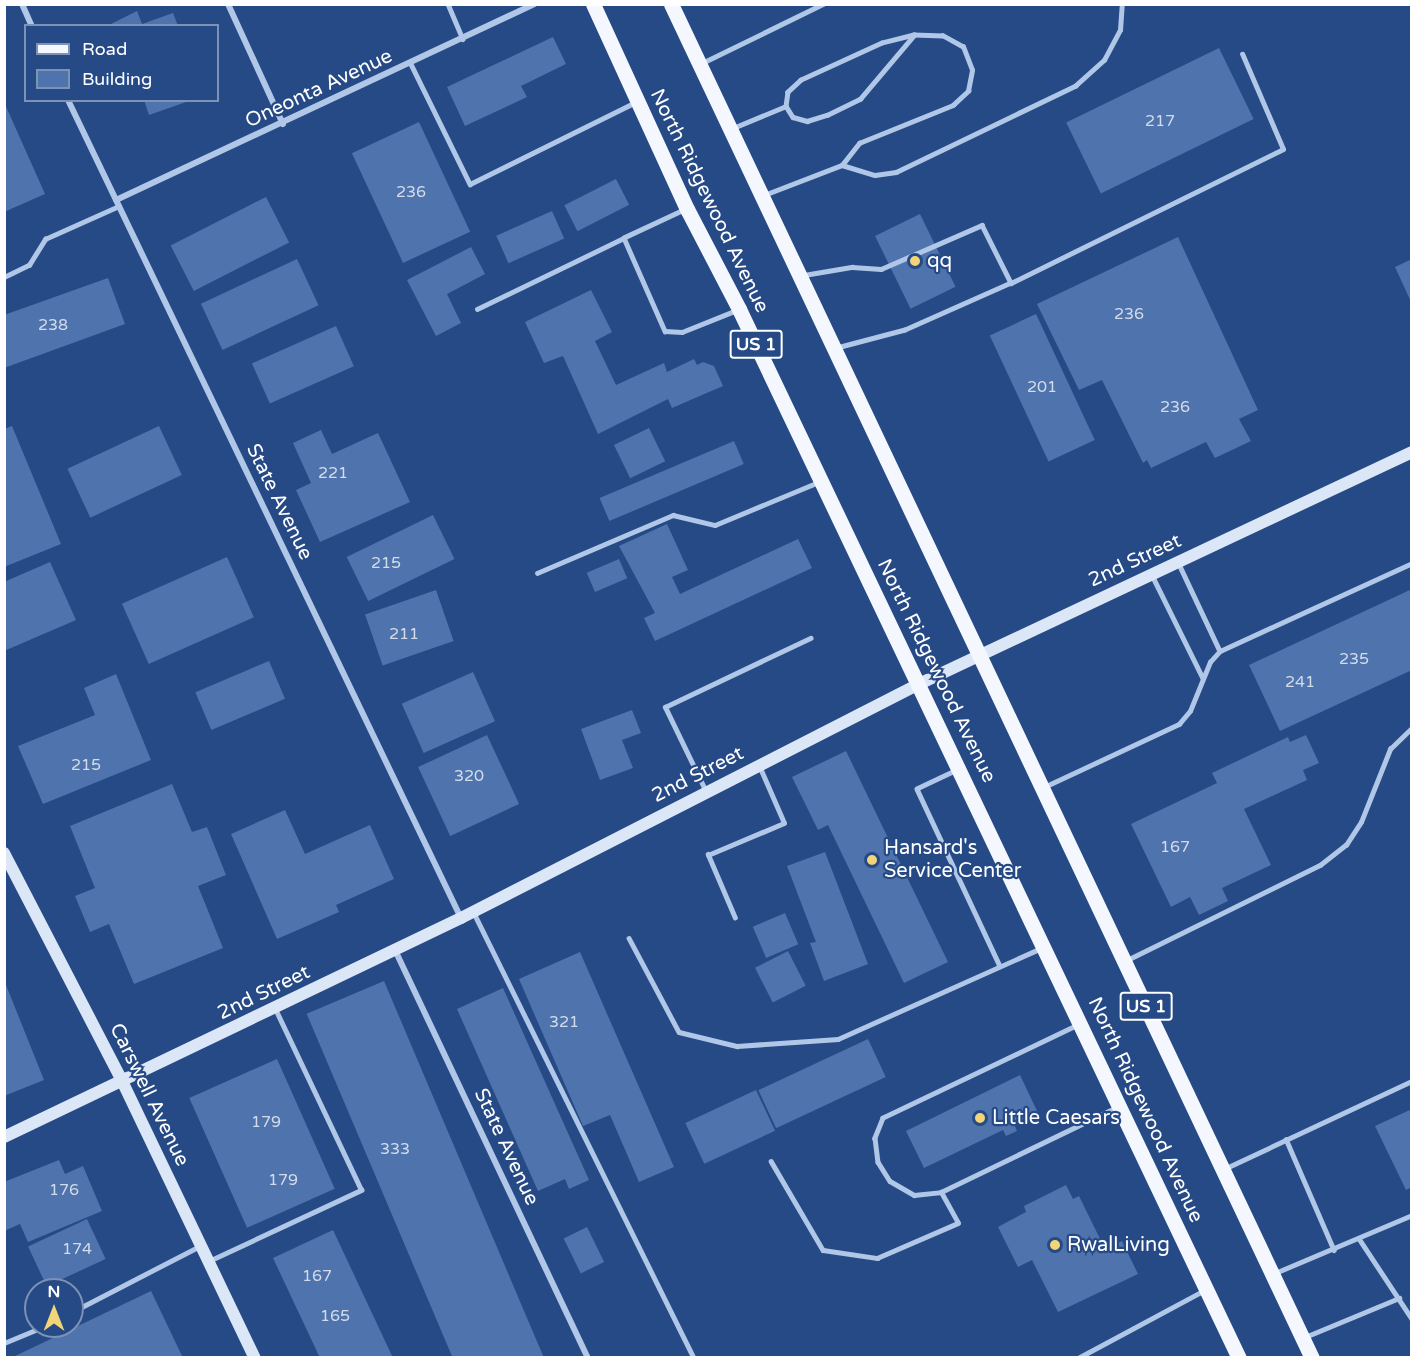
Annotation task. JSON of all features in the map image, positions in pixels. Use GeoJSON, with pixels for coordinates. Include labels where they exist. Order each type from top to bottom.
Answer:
{"type":"FeatureCollection","features":[{"type":"Feature","properties":{"kind":"main road","name":"North Ridgewood Avenue"},"geometry":{"type":"LineString","coordinates":[[592,4],[687,208],[739,309],[822,481],[1239,1358]]}},
{"type":"Feature","properties":{"kind":"main road","name":"US 1"},"geometry":{"type":"LineString","coordinates":[[671,4],[1312,1358]]}},
{"type":"Feature","properties":{"kind":"street"},"geometry":{"type":"LineString","coordinates":[[22,4],[31,24]]}},
{"type":"Feature","properties":{"kind":"street"},"geometry":{"type":"LineString","coordinates":[[228,4],[283,124]]}},
{"type":"Feature","properties":{"kind":"street","name":"Oneonta Avenue"},"geometry":{"type":"LineString","coordinates":[[117,203],[463,39],[522,7],[534,4]]}},
{"type":"Feature","properties":{"kind":"street","name":"State Avenue"},"geometry":{"type":"LineString","coordinates":[[69,102],[461,918]]}},
{"type":"Feature","properties":{"kind":"street","name":"2nd Street"},"geometry":{"type":"LineString","coordinates":[[4,1137],[123,1083],[461,918],[919,684],[1412,452]]}},
{"type":"Feature","properties":{"kind":"street","name":"Carswell Avenue"},"geometry":{"type":"LineString","coordinates":[[4,853],[123,1083],[255,1358]]}},
{"type":"Feature","properties":{"kind":"street","name":"State Avenue"},"geometry":{"type":"LineString","coordinates":[[395,950],[588,1358]]}},
{"type":"Feature","properties":{"kind":"lane"},"geometry":{"type":"LineString","coordinates":[[448,4],[463,39]]}},
{"type":"Feature","properties":{"kind":"lane"},"geometry":{"type":"LineString","coordinates":[[699,64],[823,4]]}},
{"type":"Feature","properties":{"kind":"lane"},"geometry":{"type":"LineString","coordinates":[[842,165],[875,175],[896,172],[1075,86],[1104,60],[1120,30],[1122,4]]}},
{"type":"Feature","properties":{"kind":"lane"},"geometry":{"type":"LineString","coordinates":[[762,196],[842,165],[859,143],[953,105],[968,91],[972,70],[963,47],[944,36],[914,35],[882,43],[801,80],[788,92],[786,106],[793,117],[807,121],[860,99],[914,35]]}},
{"type":"Feature","properties":{"kind":"lane"},"geometry":{"type":"LineString","coordinates":[[835,349],[905,330],[1011,284],[1283,149],[1242,54]]}},
{"type":"Feature","properties":{"kind":"lane"},"geometry":{"type":"LineString","coordinates":[[411,64],[470,184],[637,102]]}},
{"type":"Feature","properties":{"kind":"lane"},"geometry":{"type":"LineString","coordinates":[[730,130],[786,106]]}},
{"type":"Feature","properties":{"kind":"lane"},"geometry":{"type":"LineString","coordinates":[[4,277],[29,266],[45,239],[117,203]]}},
{"type":"Feature","properties":{"kind":"lane"},"geometry":{"type":"LineString","coordinates":[[477,309],[687,208]]}},
{"type":"Feature","properties":{"kind":"lane"},"geometry":{"type":"LineString","coordinates":[[800,276],[852,267],[881,269],[982,225],[1011,284]]}},
{"type":"Feature","properties":{"kind":"lane"},"geometry":{"type":"LineString","coordinates":[[624,238],[665,331],[682,332],[739,309]]}},
{"type":"Feature","properties":{"kind":"lane"},"geometry":{"type":"LineString","coordinates":[[537,573],[673,515],[715,525],[822,481]]}},
{"type":"Feature","properties":{"kind":"lane"},"geometry":{"type":"LineString","coordinates":[[1179,562],[1220,651]]}},
{"type":"Feature","properties":{"kind":"lane"},"geometry":{"type":"LineString","coordinates":[[1042,787],[1179,724],[1190,711],[1203,678],[1220,651],[1412,563]]}},
{"type":"Feature","properties":{"kind":"lane"},"geometry":{"type":"LineString","coordinates":[[1152,574],[1203,678]]}},
{"type":"Feature","properties":{"kind":"lane"},"geometry":{"type":"LineString","coordinates":[[706,792],[665,707],[810,638]]}},
{"type":"Feature","properties":{"kind":"lane"},"geometry":{"type":"LineString","coordinates":[[1124,961],[1320,865],[1346,845],[1361,822],[1390,749],[1412,728]]}},
{"type":"Feature","properties":{"kind":"lane"},"geometry":{"type":"LineString","coordinates":[[735,918],[708,855],[784,823],[759,765]]}},
{"type":"Feature","properties":{"kind":"lane"},"geometry":{"type":"LineString","coordinates":[[960,769],[917,789],[1000,966]]}},
{"type":"Feature","properties":{"kind":"lane"},"geometry":{"type":"LineString","coordinates":[[473,911],[693,1358]]}},
{"type":"Feature","properties":{"kind":"lane"},"geometry":{"type":"LineString","coordinates":[[629,938],[679,1032],[736,1046],[838,1039],[1044,947]]}},
{"type":"Feature","properties":{"kind":"lane"},"geometry":{"type":"LineString","coordinates":[[209,1262],[361,1190],[275,1009]]}},
{"type":"Feature","properties":{"kind":"lane"},"geometry":{"type":"LineString","coordinates":[[1081,1024],[883,1118],[875,1138],[878,1162],[890,1181],[914,1195],[941,1192],[1120,1106]]}},
{"type":"Feature","properties":{"kind":"lane"},"geometry":{"type":"LineString","coordinates":[[1223,1169],[1412,1081]]}},
{"type":"Feature","properties":{"kind":"lane"},"geometry":{"type":"LineString","coordinates":[[1286,1139],[1334,1250]]}},
{"type":"Feature","properties":{"kind":"lane"},"geometry":{"type":"LineString","coordinates":[[771,1161],[823,1250],[877,1258],[958,1223],[941,1192]]}},
{"type":"Feature","properties":{"kind":"lane"},"geometry":{"type":"LineString","coordinates":[[1272,1274],[1334,1250],[1412,1215]]}},
{"type":"Feature","properties":{"kind":"lane"},"geometry":{"type":"LineString","coordinates":[[1360,1239],[1412,1319]]}},
{"type":"Feature","properties":{"kind":"lane"},"geometry":{"type":"LineString","coordinates":[[84,1306],[201,1245]]}},
{"type":"Feature","properties":{"kind":"lane"},"geometry":{"type":"LineString","coordinates":[[1078,1358],[1207,1289]]}},
{"type":"Feature","properties":{"kind":"lane"},"geometry":{"type":"LineString","coordinates":[[1303,1338],[1399,1298]]}},
{"type":"Feature","properties":{"kind":"lane"},"geometry":{"type":"LineString","coordinates":[[4,1343],[24,1335]]}},
{"type":"Feature","properties":{"kind":"building"},"geometry":{"type":"Polygon","coordinates":[[[137,11],[142,24],[111,24],[137,11]]]}},
{"type":"Feature","properties":{"kind":"building"},"geometry":{"type":"Polygon","coordinates":[[[173,13],[177,24],[142,24],[173,13]]]}},
{"type":"Feature","properties":{"kind":"building"},"geometry":{"type":"Polygon","coordinates":[[[553,37],[566,64],[521,86],[527,97],[465,126],[447,87],[553,37]]]}},
{"type":"Feature","properties":{"kind":"building"},"geometry":{"type":"Polygon","coordinates":[[[1219,48],[1254,119],[1101,194],[1066,123],[1219,48]]]}},
{"type":"Feature","properties":{"kind":"building"},"geometry":{"type":"Polygon","coordinates":[[[4,102],[45,194],[4,212],[4,102]]]}},
{"type":"Feature","properties":{"kind":"building"},"geometry":{"type":"Polygon","coordinates":[[[145,102],[186,102],[149,115],[145,102]]]}},
{"type":"Feature","properties":{"kind":"building"},"geometry":{"type":"Polygon","coordinates":[[[419,122],[470,232],[403,263],[352,153],[419,122]]]}},
{"type":"Feature","properties":{"kind":"building"},"geometry":{"type":"Polygon","coordinates":[[[616,179],[629,205],[577,231],[564,205],[616,179]]]}},
{"type":"Feature","properties":{"kind":"building"},"geometry":{"type":"Polygon","coordinates":[[[266,197],[289,242],[194,291],[171,246],[266,197]]]}},
{"type":"Feature","properties":{"kind":"building"},"geometry":{"type":"Polygon","coordinates":[[[552,211],[564,238],[508,263],[496,236],[552,211]]]}},
{"type":"Feature","properties":{"kind":"building","name":"qq"},"geometry":{"type":"Polygon","coordinates":[[[920,214],[956,287],[911,309],[875,236],[920,214]]]}},
{"type":"Feature","properties":{"kind":"building"},"geometry":{"type":"Polygon","coordinates":[[[1178,237],[1258,410],[1239,419],[1251,441],[1215,458],[1206,442],[1151,468],[1147,460],[1143,463],[1102,380],[1079,390],[1037,304],[1178,237]]]}},
{"type":"Feature","properties":{"kind":"building"},"geometry":{"type":"Polygon","coordinates":[[[471,247],[485,274],[447,294],[461,323],[436,336],[407,280],[471,247]]]}},
{"type":"Feature","properties":{"kind":"building"},"geometry":{"type":"Polygon","coordinates":[[[297,259],[319,305],[222,350],[201,304],[297,259]]]}},
{"type":"Feature","properties":{"kind":"building"},"geometry":{"type":"Polygon","coordinates":[[[1412,259],[1412,304],[1395,267],[1412,259]]]}},
{"type":"Feature","properties":{"kind":"building"},"geometry":{"type":"Polygon","coordinates":[[[108,278],[125,324],[4,368],[4,315],[108,278]]]}},
{"type":"Feature","properties":{"kind":"building"},"geometry":{"type":"Polygon","coordinates":[[[591,290],[612,332],[595,341],[616,385],[664,363],[667,372],[694,359],[697,365],[703,362],[714,366],[723,386],[672,408],[668,399],[598,434],[563,356],[544,363],[525,322],[591,290]]]}},
{"type":"Feature","properties":{"kind":"building"},"geometry":{"type":"Polygon","coordinates":[[[1036,314],[1095,440],[1049,462],[990,336],[1036,314]]]}},
{"type":"Feature","properties":{"kind":"building"},"geometry":{"type":"Polygon","coordinates":[[[336,326],[354,366],[270,404],[252,363],[336,326]]]}},
{"type":"Feature","properties":{"kind":"building"},"geometry":{"type":"Polygon","coordinates":[[[12,426],[61,544],[4,567],[4,429],[12,426]]]}},
{"type":"Feature","properties":{"kind":"building"},"geometry":{"type":"Polygon","coordinates":[[[159,426],[182,475],[90,518],[67,469],[159,426]]]}},
{"type":"Feature","properties":{"kind":"building"},"geometry":{"type":"Polygon","coordinates":[[[649,428],[665,461],[630,478],[614,445],[649,428]]]}},
{"type":"Feature","properties":{"kind":"building"},"geometry":{"type":"Polygon","coordinates":[[[321,430],[332,454],[378,433],[410,502],[320,542],[296,490],[311,483],[293,443],[321,430]]]}},
{"type":"Feature","properties":{"kind":"building"},"geometry":{"type":"Polygon","coordinates":[[[734,441],[744,464],[609,521],[600,498],[734,441]]]}},
{"type":"Feature","properties":{"kind":"building"},"geometry":{"type":"Polygon","coordinates":[[[433,515],[454,559],[368,601],[347,557],[433,515]]]}},
{"type":"Feature","properties":{"kind":"building"},"geometry":{"type":"Polygon","coordinates":[[[667,524],[688,570],[672,577],[680,594],[798,539],[812,568],[655,641],[644,618],[655,613],[619,546],[667,524]]]}},
{"type":"Feature","properties":{"kind":"building"},"geometry":{"type":"Polygon","coordinates":[[[227,557],[254,617],[149,664],[122,604],[227,557]]]}},
{"type":"Feature","properties":{"kind":"building"},"geometry":{"type":"Polygon","coordinates":[[[619,559],[627,578],[595,592],[587,573],[619,559]]]}},
{"type":"Feature","properties":{"kind":"building"},"geometry":{"type":"Polygon","coordinates":[[[50,562],[76,620],[4,651],[4,582],[50,562]]]}},
{"type":"Feature","properties":{"kind":"building"},"geometry":{"type":"Polygon","coordinates":[[[1412,589],[1412,670],[1280,731],[1249,665],[1412,589]]]}},
{"type":"Feature","properties":{"kind":"building"},"geometry":{"type":"Polygon","coordinates":[[[436,590],[454,641],[383,665],[365,614],[436,590]]]}},
{"type":"Feature","properties":{"kind":"building"},"geometry":{"type":"Polygon","coordinates":[[[269,661],[285,699],[211,730],[195,692],[269,661]]]}},
{"type":"Feature","properties":{"kind":"building"},"geometry":{"type":"Polygon","coordinates":[[[473,672],[495,721],[424,753],[402,704],[473,672]]]}},
{"type":"Feature","properties":{"kind":"building"},"geometry":{"type":"Polygon","coordinates":[[[116,674],[151,760],[43,804],[18,746],[95,715],[84,688],[116,674]]]}},
{"type":"Feature","properties":{"kind":"building"},"geometry":{"type":"Polygon","coordinates":[[[632,710],[641,733],[622,740],[633,768],[600,780],[581,729],[632,710]]]}},
{"type":"Feature","properties":{"kind":"building"},"geometry":{"type":"Polygon","coordinates":[[[487,735],[519,804],[450,836],[418,767],[487,735]]]}},
{"type":"Feature","properties":{"kind":"building"},"geometry":{"type":"Polygon","coordinates":[[[1306,735],[1319,763],[1303,770],[1307,780],[1244,809],[1271,865],[1222,888],[1228,901],[1199,915],[1190,897],[1171,907],[1131,824],[1217,783],[1212,773],[1288,737],[1290,742],[1306,735]]]}},
{"type":"Feature","properties":{"kind":"building","name":"Hansard's Service Center"},"geometry":{"type":"Polygon","coordinates":[[[846,751],[948,962],[904,983],[828,825],[818,830],[792,777],[846,751]]]}},
{"type":"Feature","properties":{"kind":"building"},"geometry":{"type":"Polygon","coordinates":[[[172,784],[192,832],[207,827],[226,875],[198,886],[223,948],[134,984],[109,924],[90,932],[75,896],[95,888],[70,826],[172,784]]]}},
{"type":"Feature","properties":{"kind":"building"},"geometry":{"type":"Polygon","coordinates":[[[285,810],[305,854],[370,825],[394,879],[336,905],[339,912],[277,939],[231,834],[285,810]]]}},
{"type":"Feature","properties":{"kind":"building"},"geometry":{"type":"Polygon","coordinates":[[[825,852],[868,964],[824,981],[810,943],[816,942],[787,866],[825,852]]]}},
{"type":"Feature","properties":{"kind":"building"},"geometry":{"type":"Polygon","coordinates":[[[785,913],[798,944],[766,958],[753,927],[785,913]]]}},
{"type":"Feature","properties":{"kind":"building"},"geometry":{"type":"Polygon","coordinates":[[[788,951],[806,986],[773,1003],[755,968],[788,951]]]}},
{"type":"Feature","properties":{"kind":"building"},"geometry":{"type":"Polygon","coordinates":[[[580,952],[674,1167],[639,1182],[610,1115],[583,1126],[519,979],[580,952]]]}},
{"type":"Feature","properties":{"kind":"building"},"geometry":{"type":"Polygon","coordinates":[[[4,980],[44,1080],[4,1096],[4,980]]]}},
{"type":"Feature","properties":{"kind":"building"},"geometry":{"type":"Polygon","coordinates":[[[384,981],[544,1358],[453,1358],[307,1014],[384,981]]]}},
{"type":"Feature","properties":{"kind":"building"},"geometry":{"type":"Polygon","coordinates":[[[503,988],[589,1180],[569,1189],[565,1179],[538,1191],[457,1009],[503,988]]]}},
{"type":"Feature","properties":{"kind":"building"},"geometry":{"type":"Polygon","coordinates":[[[868,1039],[886,1077],[776,1128],[758,1090],[868,1039]]]}},
{"type":"Feature","properties":{"kind":"building"},"geometry":{"type":"Polygon","coordinates":[[[277,1059],[335,1189],[247,1228],[189,1098],[277,1059]]]}},
{"type":"Feature","properties":{"kind":"building","name":"Little Caesars"},"geometry":{"type":"Polygon","coordinates":[[[1020,1075],[1038,1113],[1014,1124],[1017,1131],[1006,1136],[1003,1130],[924,1168],[906,1131],[1020,1075]]]}},
{"type":"Feature","properties":{"kind":"building"},"geometry":{"type":"Polygon","coordinates":[[[756,1090],[775,1131],[704,1164],[685,1123],[756,1090]]]}},
{"type":"Feature","properties":{"kind":"building"},"geometry":{"type":"Polygon","coordinates":[[[1412,1109],[1412,1187],[1406,1190],[1375,1126],[1412,1109]]]}},
{"type":"Feature","properties":{"kind":"building"},"geometry":{"type":"Polygon","coordinates":[[[59,1160],[65,1174],[83,1166],[102,1211],[28,1242],[20,1224],[4,1231],[4,1182],[59,1160]]]}},
{"type":"Feature","properties":{"kind":"building","name":"RwalLiving"},"geometry":{"type":"Polygon","coordinates":[[[1066,1185],[1073,1199],[1079,1196],[1105,1249],[1122,1241],[1138,1274],[1058,1312],[1032,1260],[1018,1267],[998,1227],[1026,1212],[1024,1206],[1066,1185]]]}},
{"type":"Feature","properties":{"kind":"building"},"geometry":{"type":"Polygon","coordinates":[[[87,1219],[106,1259],[65,1278],[43,1278],[28,1246],[87,1219]]]}},
{"type":"Feature","properties":{"kind":"building"},"geometry":{"type":"Polygon","coordinates":[[[587,1227],[604,1262],[581,1273],[564,1238],[587,1227]]]}},
{"type":"Feature","properties":{"kind":"building"},"geometry":{"type":"Polygon","coordinates":[[[333,1230],[393,1358],[320,1358],[273,1258],[333,1230]]]}},
{"type":"Feature","properties":{"kind":"building"},"geometry":{"type":"Polygon","coordinates":[[[151,1291],[183,1358],[11,1358],[53,1338],[84,1338],[84,1323],[151,1291]]]}},
{"type":"Feature","properties":{"kind":"place","name":"qq"},"geometry":{"type":"Point","coordinates":[915,261]}},
{"type":"Feature","properties":{"kind":"place","name":"Hansard's Service Center"},"geometry":{"type":"Point","coordinates":[872,860]}},
{"type":"Feature","properties":{"kind":"place","name":"Little Caesars"},"geometry":{"type":"Point","coordinates":[980,1118]}},
{"type":"Feature","properties":{"kind":"place","name":"RwalLiving"},"geometry":{"type":"Point","coordinates":[1055,1245]}}]}
